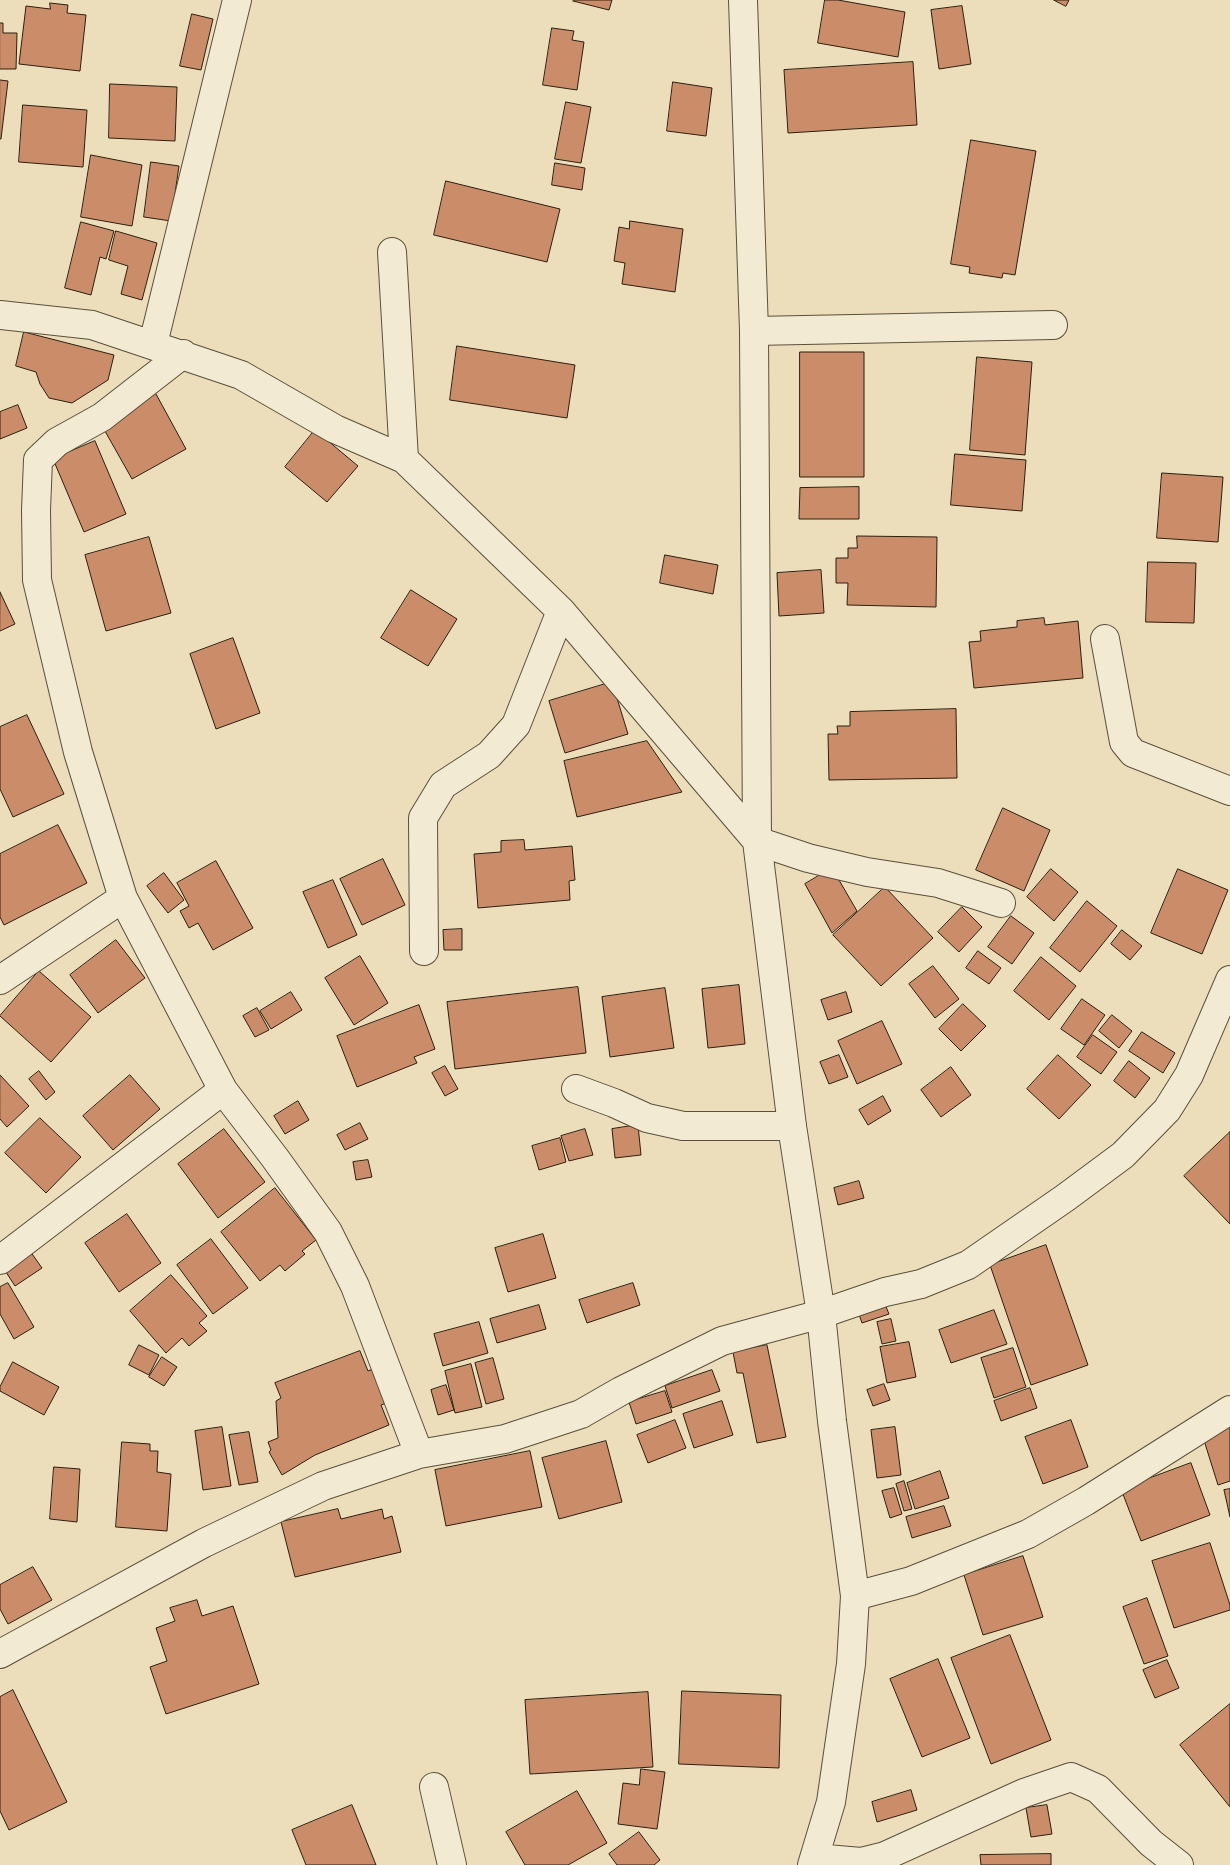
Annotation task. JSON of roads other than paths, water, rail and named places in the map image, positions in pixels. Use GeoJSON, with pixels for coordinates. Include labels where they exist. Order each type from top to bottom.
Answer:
{"type":"FeatureCollection","features":[{"type":"Feature","properties":{"kind":"street"},"geometry":{"type":"LineString","coordinates":[[153,344],[237,0]]}},
{"type":"Feature","properties":{"kind":"street"},"geometry":{"type":"LineString","coordinates":[[743,0],[754,331],[756,841],[792,1126],[821,1314],[832,1421],[855,1596],[851,1664],[831,1802],[813,1862],[861,1862],[885,1856],[1024,1793],[1071,1777],[1098,1789],[1151,1843],[1179,1865]]}},
{"type":"Feature","properties":{"kind":"street"},"geometry":{"type":"LineString","coordinates":[[392,252],[404,459]]}},
{"type":"Feature","properties":{"kind":"street"},"geometry":{"type":"LineString","coordinates":[[0,315],[92,325],[183,354],[241,375],[335,429],[404,459],[561,611],[756,841],[808,858],[867,872],[938,882],[1001,903]]}},
{"type":"Feature","properties":{"kind":"street"},"geometry":{"type":"LineString","coordinates":[[754,331],[1054,325]]}},
{"type":"Feature","properties":{"kind":"street"},"geometry":{"type":"LineString","coordinates":[[183,354],[102,417],[56,442],[38,460],[36,510],[37,580],[78,752],[123,898],[223,1090],[328,1232],[355,1286],[419,1454]]}},
{"type":"Feature","properties":{"kind":"street"},"geometry":{"type":"LineString","coordinates":[[424,951],[423,818],[443,785],[488,755],[516,725],[561,611]]}},
{"type":"Feature","properties":{"kind":"street"},"geometry":{"type":"LineString","coordinates":[[1105,639],[1124,742],[1133,753],[1230,791]]}},
{"type":"Feature","properties":{"kind":"street"},"geometry":{"type":"LineString","coordinates":[[0,980],[123,898]]}},
{"type":"Feature","properties":{"kind":"street"},"geometry":{"type":"LineString","coordinates":[[0,1654],[204,1543],[323,1486],[419,1454],[505,1439],[581,1414],[621,1391],[722,1340],[821,1314],[885,1292],[921,1284],[968,1265],[1123,1156],[1167,1110],[1189,1074],[1230,980]]}},
{"type":"Feature","properties":{"kind":"street"},"geometry":{"type":"LineString","coordinates":[[576,1089],[647,1118],[683,1126],[792,1126]]}},
{"type":"Feature","properties":{"kind":"street"},"geometry":{"type":"LineString","coordinates":[[0,1260],[223,1090]]}},
{"type":"Feature","properties":{"kind":"street"},"geometry":{"type":"LineString","coordinates":[[855,1596],[911,1581],[1028,1534],[1086,1501],[1230,1410]]}},
{"type":"Feature","properties":{"kind":"street"},"geometry":{"type":"LineString","coordinates":[[434,1787],[452,1865]]}}]}
